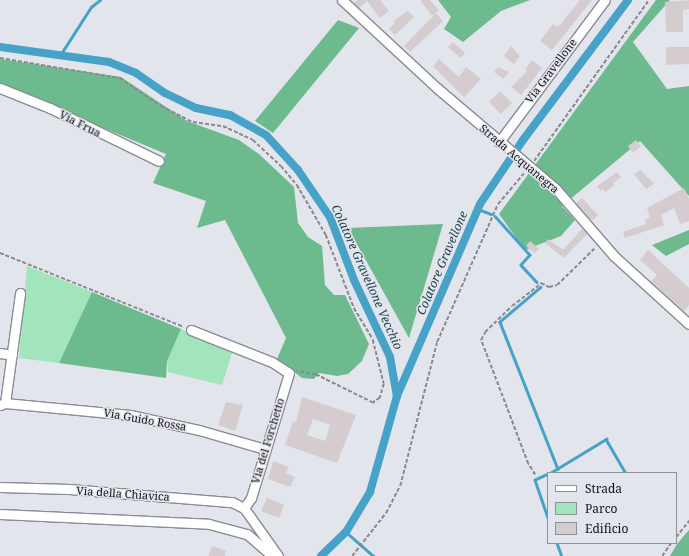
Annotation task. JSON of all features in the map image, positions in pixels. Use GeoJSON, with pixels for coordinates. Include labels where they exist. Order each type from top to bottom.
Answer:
{"type":"FeatureCollection","features":[{"type":"Feature","properties":{"kind":"street","name":"Strada Acquanegra"},"geometry":{"type":"LineString","coordinates":[[342,0],[499,142],[556,189],[614,256],[689,324]]}},
{"type":"Feature","properties":{"kind":"street","name":"Via Gravellone"},"geometry":{"type":"LineString","coordinates":[[499,142],[605,0]]}},
{"type":"Feature","properties":{"kind":"street","name":"Via Frua"},"geometry":{"type":"LineString","coordinates":[[0,88],[50,108],[159,161]]}},
{"type":"Feature","properties":{"kind":"street"},"geometry":{"type":"LineString","coordinates":[[2,404],[12,355],[20,293]]}},
{"type":"Feature","properties":{"kind":"street"},"geometry":{"type":"LineString","coordinates":[[191,330],[272,362],[289,373]]}},
{"type":"Feature","properties":{"kind":"street"},"geometry":{"type":"LineString","coordinates":[[0,354],[12,355]]}},
{"type":"Feature","properties":{"kind":"street","name":"Via del Forchetto"},"geometry":{"type":"LineString","coordinates":[[244,508],[251,498],[289,373]]}},
{"type":"Feature","properties":{"kind":"street","name":"Via Guido Rossa"},"geometry":{"type":"LineString","coordinates":[[2,404],[130,415],[199,430],[265,449]]}},
{"type":"Feature","properties":{"kind":"street","name":"Via della Chiavica"},"geometry":{"type":"LineString","coordinates":[[0,487],[69,489],[232,502],[244,508]]}},
{"type":"Feature","properties":{"kind":"street"},"geometry":{"type":"LineString","coordinates":[[244,508],[278,556]]}},
{"type":"Feature","properties":{"kind":"street"},"geometry":{"type":"LineString","coordinates":[[0,514],[209,524],[246,534],[272,556]]}},
{"type":"Feature","properties":{"kind":"path"},"geometry":{"type":"LineString","coordinates":[[352,556],[386,513],[400,486],[437,342],[474,254],[498,204],[649,0]]}},
{"type":"Feature","properties":{"kind":"path"},"geometry":{"type":"LineString","coordinates":[[0,58],[120,78],[160,106],[193,122],[224,126],[253,140],[281,166],[312,208],[326,234],[354,308],[373,340],[384,384],[380,398],[373,403],[316,375],[303,371],[289,373]]}},
{"type":"Feature","properties":{"kind":"path"},"geometry":{"type":"LineString","coordinates":[[535,475],[528,464],[481,340],[485,332],[512,306],[541,284],[549,287],[557,285],[601,240]]}},
{"type":"Feature","properties":{"kind":"path"},"geometry":{"type":"LineString","coordinates":[[0,252],[191,330]]}},
{"type":"Feature","properties":{"kind":"path"},"geometry":{"type":"LineString","coordinates":[[677,536],[689,521]]}},
{"type":"Feature","properties":{"kind":"path"},"geometry":{"type":"LineString","coordinates":[[662,556],[670,544]]}},
{"type":"Feature","properties":{"kind":"green space"},"geometry":{"type":"Polygon","coordinates":[[[438,0],[530,0],[501,11],[463,42],[444,29],[451,17],[438,0]]]}},
{"type":"Feature","properties":{"kind":"green space"},"geometry":{"type":"Polygon","coordinates":[[[656,0],[670,0],[633,42],[667,89],[689,86],[689,196],[640,141],[562,206],[575,220],[561,236],[525,250],[499,214],[656,0]]]}},
{"type":"Feature","properties":{"kind":"green space"},"geometry":{"type":"Polygon","coordinates":[[[338,20],[359,28],[273,133],[255,121],[338,20]]]}},
{"type":"Feature","properties":{"kind":"green space"},"geometry":{"type":"Polygon","coordinates":[[[0,59],[121,77],[187,121],[239,140],[259,154],[294,187],[298,223],[308,237],[322,246],[325,285],[334,295],[345,295],[369,344],[362,361],[348,374],[337,376],[319,373],[314,379],[302,378],[277,359],[286,338],[225,220],[197,228],[206,201],[153,183],[166,154],[0,85],[0,59]]]}},
{"type":"Feature","properties":{"kind":"green space"},"geometry":{"type":"Polygon","coordinates":[[[443,224],[409,338],[348,228],[443,224]]]}},
{"type":"Feature","properties":{"kind":"green space"},"geometry":{"type":"Polygon","coordinates":[[[689,230],[689,244],[666,256],[652,245],[689,230]]]}},
{"type":"Feature","properties":{"kind":"green space"},"geometry":{"type":"Polygon","coordinates":[[[27,266],[92,292],[59,363],[19,358],[27,266]]]}},
{"type":"Feature","properties":{"kind":"green space"},"geometry":{"type":"Polygon","coordinates":[[[92,292],[181,329],[167,361],[166,378],[59,363],[92,292]]]}},
{"type":"Feature","properties":{"kind":"green space"},"geometry":{"type":"Polygon","coordinates":[[[181,329],[232,353],[222,385],[168,372],[167,361],[181,329]]]}},
{"type":"Feature","properties":{"kind":"green space"},"geometry":{"type":"Polygon","coordinates":[[[689,530],[689,556],[670,556],[677,544],[689,530]]]}},
{"type":"Feature","properties":{"kind":"building"},"geometry":{"type":"Polygon","coordinates":[[[358,0],[380,0],[389,11],[380,18],[367,1],[359,8],[354,3],[358,0]]]}},
{"type":"Feature","properties":{"kind":"building"},"geometry":{"type":"Polygon","coordinates":[[[420,0],[430,0],[439,10],[432,16],[420,0]]]}},
{"type":"Feature","properties":{"kind":"building"},"geometry":{"type":"Polygon","coordinates":[[[580,0],[592,0],[552,50],[540,41],[553,24],[558,27],[580,0]]]}},
{"type":"Feature","properties":{"kind":"building"},"geometry":{"type":"Polygon","coordinates":[[[689,0],[689,9],[683,10],[683,32],[666,32],[665,2],[689,0]]]}},
{"type":"Feature","properties":{"kind":"building"},"geometry":{"type":"Polygon","coordinates":[[[408,11],[414,17],[395,35],[389,29],[395,22],[393,21],[408,11]]]}},
{"type":"Feature","properties":{"kind":"building"},"geometry":{"type":"Polygon","coordinates":[[[436,13],[443,21],[410,52],[404,46],[436,13]]]}},
{"type":"Feature","properties":{"kind":"building"},"geometry":{"type":"Polygon","coordinates":[[[453,42],[465,53],[461,58],[448,47],[453,42]]]}},
{"type":"Feature","properties":{"kind":"building"},"geometry":{"type":"Polygon","coordinates":[[[511,46],[520,56],[514,64],[504,56],[511,46]]]}},
{"type":"Feature","properties":{"kind":"building"},"geometry":{"type":"Polygon","coordinates":[[[666,47],[689,47],[689,64],[666,65],[666,47]]]}},
{"type":"Feature","properties":{"kind":"building"},"geometry":{"type":"Polygon","coordinates":[[[439,59],[459,77],[466,67],[481,79],[464,97],[433,66],[439,59]]]}},
{"type":"Feature","properties":{"kind":"building"},"geometry":{"type":"Polygon","coordinates":[[[532,60],[542,68],[521,95],[511,87],[527,71],[525,70],[532,60]]]}},
{"type":"Feature","properties":{"kind":"building"},"geometry":{"type":"Polygon","coordinates":[[[498,67],[509,72],[503,79],[494,72],[498,67]]]}},
{"type":"Feature","properties":{"kind":"building"},"geometry":{"type":"Polygon","coordinates":[[[500,91],[512,103],[501,114],[489,102],[500,91]]]}},
{"type":"Feature","properties":{"kind":"building"},"geometry":{"type":"Polygon","coordinates":[[[636,140],[641,146],[633,153],[628,146],[636,140]]]}},
{"type":"Feature","properties":{"kind":"building"},"geometry":{"type":"Polygon","coordinates":[[[640,170],[654,184],[646,189],[634,174],[640,170]]]}},
{"type":"Feature","properties":{"kind":"building"},"geometry":{"type":"Polygon","coordinates":[[[617,172],[621,177],[613,183],[615,185],[605,192],[603,189],[601,191],[597,186],[617,172]]]}},
{"type":"Feature","properties":{"kind":"building"},"geometry":{"type":"Polygon","coordinates":[[[684,188],[689,199],[689,221],[680,224],[674,208],[661,215],[664,225],[625,238],[623,232],[646,224],[645,220],[650,218],[647,208],[684,188]]]}},
{"type":"Feature","properties":{"kind":"building"},"geometry":{"type":"Polygon","coordinates":[[[582,198],[598,215],[592,221],[576,203],[582,198]]]}},
{"type":"Feature","properties":{"kind":"building"},"geometry":{"type":"Polygon","coordinates":[[[582,229],[587,234],[564,258],[545,243],[548,239],[563,250],[582,229]]]}},
{"type":"Feature","properties":{"kind":"building"},"geometry":{"type":"Polygon","coordinates":[[[530,241],[539,249],[535,253],[526,246],[530,241]]]}},
{"type":"Feature","properties":{"kind":"building"},"geometry":{"type":"Polygon","coordinates":[[[648,250],[689,288],[689,305],[684,311],[651,281],[657,275],[640,260],[648,250]]]}},
{"type":"Feature","properties":{"kind":"building"},"geometry":{"type":"Polygon","coordinates":[[[302,397],[356,415],[337,463],[285,445],[293,421],[296,422],[302,397]],[[313,419],[307,435],[325,441],[330,425],[313,419]]]}},
{"type":"Feature","properties":{"kind":"building"},"geometry":{"type":"Polygon","coordinates":[[[226,402],[243,405],[235,431],[218,425],[226,402]]]}},
{"type":"Feature","properties":{"kind":"building"},"geometry":{"type":"Polygon","coordinates":[[[273,461],[289,467],[286,473],[295,477],[290,487],[268,479],[273,461]]]}},
{"type":"Feature","properties":{"kind":"building"},"geometry":{"type":"Polygon","coordinates":[[[267,498],[284,505],[279,518],[261,511],[267,498]]]}},
{"type":"Feature","properties":{"kind":"building"},"geometry":{"type":"Polygon","coordinates":[[[212,546],[226,551],[225,556],[208,556],[212,546]]]}},
{"type":"Feature","properties":{"kind":"waterway"},"geometry":{"type":"LineString","coordinates":[[59,57],[91,7],[100,0]]}},
{"type":"Feature","properties":{"kind":"waterway","name":"Colatore Gravellone"},"geometry":{"type":"LineString","coordinates":[[321,556],[346,532],[370,492],[397,396],[480,204],[523,140],[628,0]]}},
{"type":"Feature","properties":{"kind":"waterway","name":"Colatore Gravellone Vecchio"},"geometry":{"type":"LineString","coordinates":[[0,47],[109,62],[136,73],[165,93],[196,108],[230,115],[266,135],[298,170],[330,217],[354,280],[390,357],[397,396]]}},
{"type":"Feature","properties":{"kind":"waterway"},"geometry":{"type":"LineString","coordinates":[[478,209],[491,214]]}},
{"type":"Feature","properties":{"kind":"waterway"},"geometry":{"type":"LineString","coordinates":[[495,216],[530,255],[521,265],[537,282]]}},
{"type":"Feature","properties":{"kind":"waterway"},"geometry":{"type":"LineString","coordinates":[[541,287],[500,322],[558,469]]}},
{"type":"Feature","properties":{"kind":"waterway"},"geometry":{"type":"LineString","coordinates":[[552,472],[606,439],[625,472]]}},
{"type":"Feature","properties":{"kind":"waterway"},"geometry":{"type":"LineString","coordinates":[[547,474],[535,480],[547,514]]}},
{"type":"Feature","properties":{"kind":"waterway"},"geometry":{"type":"LineString","coordinates":[[346,532],[374,556]]}},
{"type":"Feature","properties":{"kind":"waterway"},"geometry":{"type":"LineString","coordinates":[[557,544],[561,554]]}}]}
